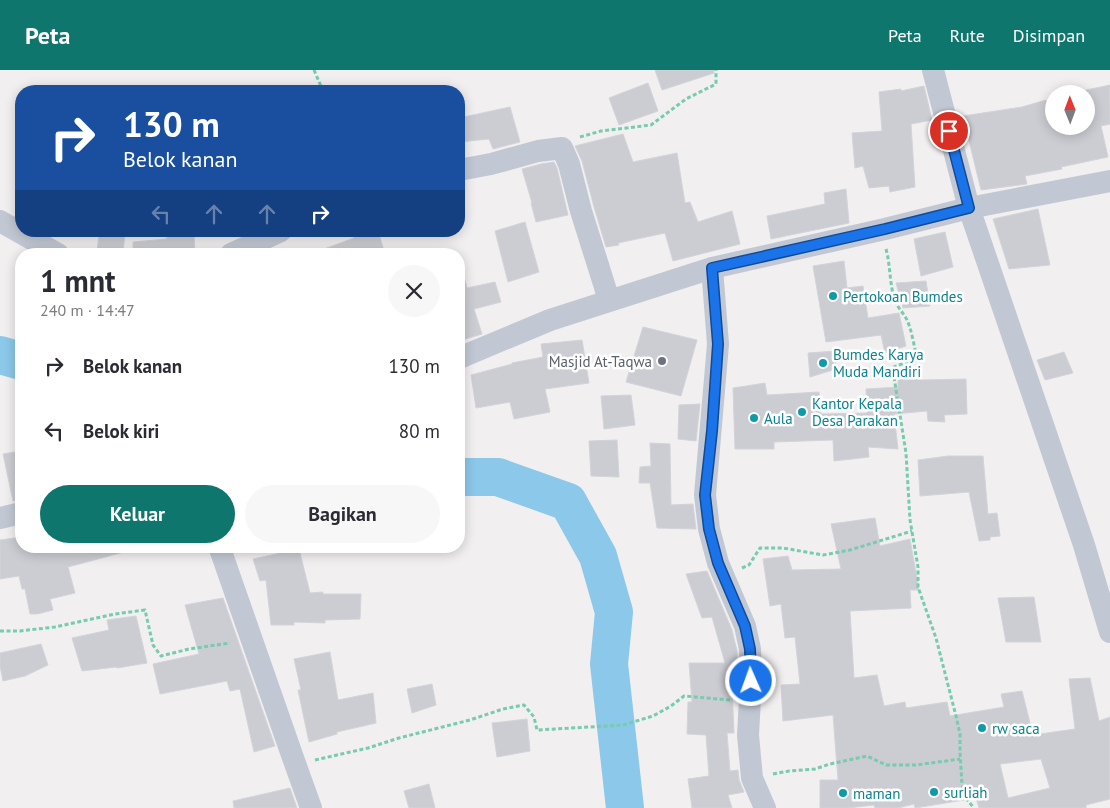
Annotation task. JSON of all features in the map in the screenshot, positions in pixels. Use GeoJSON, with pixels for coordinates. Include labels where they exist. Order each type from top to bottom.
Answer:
{"type":"FeatureCollection","features":[{"type":"Feature","properties":{"kind":"street"},"geometry":{"type":"LineString","coordinates":[[933,70],[969,208],[1084,545],[1110,632]]}},
{"type":"Feature","properties":{"kind":"street"},"geometry":{"type":"LineString","coordinates":[[465,169],[538,151],[562,148],[569,164],[580,211],[610,300]]}},
{"type":"Feature","properties":{"kind":"street"},"geometry":{"type":"LineString","coordinates":[[465,355],[550,320],[712,268],[969,208],[1110,182]]}},
{"type":"Feature","properties":{"kind":"street"},"geometry":{"type":"LineString","coordinates":[[0,221],[15,230]]}},
{"type":"Feature","properties":{"kind":"street"},"geometry":{"type":"LineString","coordinates":[[28,237],[47,248]]}},
{"type":"Feature","properties":{"kind":"street"},"geometry":{"type":"LineString","coordinates":[[244,248],[267,237]]}},
{"type":"Feature","properties":{"kind":"street"},"geometry":{"type":"LineString","coordinates":[[712,268],[718,344],[705,495],[709,529],[718,563],[745,626],[750,649],[751,681],[748,735],[752,778],[765,808]]}},
{"type":"Feature","properties":{"kind":"street"},"geometry":{"type":"LineString","coordinates":[[0,518],[15,514]]}},
{"type":"Feature","properties":{"kind":"street"},"geometry":{"type":"LineString","coordinates":[[221,553],[311,808]]}},
{"type":"Feature","properties":{"kind":"path"},"geometry":{"type":"LineString","coordinates":[[314,70],[320,85]]}},
{"type":"Feature","properties":{"kind":"path"},"geometry":{"type":"LineString","coordinates":[[562,148],[578,137],[601,131],[651,125],[686,99],[716,84],[716,70]]}},
{"type":"Feature","properties":{"kind":"path"},"geometry":{"type":"LineString","coordinates":[[882,229],[888,256],[890,280],[897,304],[908,322],[917,358],[894,367],[894,377],[906,453],[910,520],[918,567],[918,587],[936,638],[960,734],[962,785],[968,801],[974,808]]}},
{"type":"Feature","properties":{"kind":"path"},"geometry":{"type":"LineString","coordinates":[[724,578],[749,565],[760,548],[783,548],[823,555],[850,550],[912,531]]}},
{"type":"Feature","properties":{"kind":"path"},"geometry":{"type":"LineString","coordinates":[[0,631],[20,632],[55,627],[115,614],[145,610],[153,646],[161,656],[189,649],[252,639]]}},
{"type":"Feature","properties":{"kind":"path"},"geometry":{"type":"LineString","coordinates":[[295,765],[368,748],[503,709],[524,705],[534,717],[536,730],[623,725],[653,716],[684,696],[750,703]]}},
{"type":"Feature","properties":{"kind":"path"},"geometry":{"type":"LineString","coordinates":[[752,778],[789,771],[815,769],[867,756],[886,765],[916,765],[960,759]]}},
{"type":"Feature","properties":{"kind":"building"},"geometry":{"type":"Polygon","coordinates":[[[655,70],[714,70],[714,73],[662,90],[655,70]]]}},
{"type":"Feature","properties":{"kind":"building"},"geometry":{"type":"Polygon","coordinates":[[[648,83],[658,111],[619,125],[609,98],[648,83]]]}},
{"type":"Feature","properties":{"kind":"building"},"geometry":{"type":"Polygon","coordinates":[[[1110,85],[1110,124],[1101,126],[1108,157],[1025,176],[1027,184],[981,190],[963,116],[1022,107],[1045,100],[1045,135],[1095,135],[1095,88],[1110,85]]]}},
{"type":"Feature","properties":{"kind":"building"},"geometry":{"type":"Polygon","coordinates":[[[924,86],[932,120],[911,124],[915,187],[890,192],[889,186],[869,188],[863,166],[855,168],[852,133],[882,131],[879,92],[901,89],[901,91],[924,86]]]}},
{"type":"Feature","properties":{"kind":"building"},"geometry":{"type":"Polygon","coordinates":[[[510,107],[520,142],[493,149],[489,139],[465,141],[465,117],[510,107]]]}},
{"type":"Feature","properties":{"kind":"building"},"geometry":{"type":"Polygon","coordinates":[[[623,134],[633,162],[677,153],[685,203],[690,202],[698,222],[732,211],[740,244],[673,261],[665,233],[606,247],[582,161],[575,146],[623,134]]]}},
{"type":"Feature","properties":{"kind":"building"},"geometry":{"type":"Polygon","coordinates":[[[554,162],[568,215],[536,222],[522,169],[554,162]]]}},
{"type":"Feature","properties":{"kind":"building"},"geometry":{"type":"Polygon","coordinates":[[[846,189],[849,223],[771,239],[767,216],[825,204],[824,193],[846,189]]]}},
{"type":"Feature","properties":{"kind":"building"},"geometry":{"type":"Polygon","coordinates":[[[1038,209],[1050,265],[1009,269],[993,219],[1038,209]]]}},
{"type":"Feature","properties":{"kind":"building"},"geometry":{"type":"Polygon","coordinates":[[[525,222],[539,272],[508,282],[495,231],[525,222]]]}},
{"type":"Feature","properties":{"kind":"building"},"geometry":{"type":"Polygon","coordinates":[[[945,232],[953,267],[921,276],[914,239],[945,232]]]}},
{"type":"Feature","properties":{"kind":"building"},"geometry":{"type":"Polygon","coordinates":[[[99,237],[125,237],[124,248],[97,248],[99,237]]]}},
{"type":"Feature","properties":{"kind":"building"},"geometry":{"type":"Polygon","coordinates":[[[167,237],[194,237],[195,248],[133,248],[133,242],[167,239],[167,237]]]}},
{"type":"Feature","properties":{"kind":"building"},"geometry":{"type":"Polygon","coordinates":[[[380,237],[383,248],[327,248],[354,238],[380,237]]]}},
{"type":"Feature","properties":{"kind":"building"},"geometry":{"type":"Polygon","coordinates":[[[844,261],[847,288],[863,286],[868,318],[899,313],[906,346],[885,353],[881,335],[826,342],[813,266],[844,261]]]}},
{"type":"Feature","properties":{"kind":"building"},"geometry":{"type":"Polygon","coordinates":[[[465,280],[467,288],[495,282],[501,302],[474,309],[482,334],[465,339],[465,280]]]}},
{"type":"Feature","properties":{"kind":"building"},"geometry":{"type":"Polygon","coordinates":[[[926,281],[930,306],[903,308],[896,283],[926,281]]]}},
{"type":"Feature","properties":{"kind":"building","name":"Masjid At-Taqwa"},"geometry":{"type":"Polygon","coordinates":[[[643,327],[697,340],[681,396],[626,382],[643,327]]]}},
{"type":"Feature","properties":{"kind":"building"},"geometry":{"type":"Polygon","coordinates":[[[582,340],[589,383],[545,389],[550,412],[514,419],[510,402],[476,408],[471,375],[512,363],[543,357],[541,344],[582,340]]]}},
{"type":"Feature","properties":{"kind":"building","name":"Bumdes Karya Muda Mandiri"},"geometry":{"type":"Polygon","coordinates":[[[836,351],[836,369],[810,377],[808,353],[836,351]]]}},
{"type":"Feature","properties":{"kind":"building"},"geometry":{"type":"Polygon","coordinates":[[[1064,352],[1073,373],[1045,380],[1037,360],[1064,352]]]}},
{"type":"Feature","properties":{"kind":"building"},"geometry":{"type":"Polygon","coordinates":[[[921,378],[921,380],[966,379],[967,414],[944,415],[945,422],[928,421],[927,411],[894,414],[898,449],[868,447],[869,457],[834,461],[833,440],[774,442],[774,449],[735,449],[733,388],[765,383],[767,395],[819,392],[821,414],[867,413],[866,389],[898,387],[898,380],[921,378]]]}},
{"type":"Feature","properties":{"kind":"building"},"geometry":{"type":"Polygon","coordinates":[[[631,395],[635,425],[604,429],[601,396],[631,395]]]}},
{"type":"Feature","properties":{"kind":"building"},"geometry":{"type":"Polygon","coordinates":[[[700,404],[696,441],[678,439],[679,405],[700,404]]]}},
{"type":"Feature","properties":{"kind":"building"},"geometry":{"type":"Polygon","coordinates":[[[617,440],[619,477],[591,476],[589,441],[617,440]]]}},
{"type":"Feature","properties":{"kind":"building"},"geometry":{"type":"Polygon","coordinates":[[[650,443],[670,444],[671,505],[693,504],[696,529],[657,528],[650,483],[639,483],[640,467],[651,466],[650,443]]]}},
{"type":"Feature","properties":{"kind":"building"},"geometry":{"type":"Polygon","coordinates":[[[15,452],[15,501],[13,501],[3,454],[15,452]]]}},
{"type":"Feature","properties":{"kind":"building"},"geometry":{"type":"Polygon","coordinates":[[[948,456],[983,456],[988,514],[997,513],[1000,536],[990,537],[990,540],[979,541],[969,492],[920,496],[918,460],[948,456]]]}},
{"type":"Feature","properties":{"kind":"building"},"geometry":{"type":"Polygon","coordinates":[[[875,518],[880,546],[910,539],[919,590],[910,590],[911,608],[850,611],[854,678],[877,675],[884,706],[905,702],[906,708],[947,702],[950,716],[1004,707],[1001,694],[1022,691],[1033,735],[1075,729],[1069,679],[1090,678],[1099,721],[1110,717],[1110,799],[1086,805],[1086,808],[979,808],[976,798],[915,808],[914,804],[898,808],[875,808],[874,805],[848,808],[820,808],[820,780],[838,780],[833,715],[783,721],[781,685],[800,684],[795,637],[785,638],[781,604],[770,606],[763,559],[788,556],[792,570],[841,569],[831,524],[875,518]],[[1041,759],[1000,764],[1008,798],[1050,788],[1041,759]]]}},
{"type":"Feature","properties":{"kind":"building"},"geometry":{"type":"Polygon","coordinates":[[[15,538],[15,553],[120,553],[68,567],[75,593],[50,599],[53,610],[30,614],[25,589],[22,589],[19,576],[0,579],[0,540],[15,538]]]}},
{"type":"Feature","properties":{"kind":"building"},"geometry":{"type":"Polygon","coordinates":[[[281,553],[300,553],[310,593],[361,594],[360,619],[325,620],[325,623],[294,622],[294,625],[271,625],[266,580],[260,581],[253,559],[281,553]]]}},
{"type":"Feature","properties":{"kind":"building"},"geometry":{"type":"Polygon","coordinates":[[[707,571],[732,630],[737,651],[738,687],[732,687],[734,733],[727,733],[730,771],[738,770],[739,780],[744,792],[728,795],[732,808],[692,808],[688,779],[709,776],[706,735],[687,734],[688,702],[692,702],[689,663],[725,663],[712,617],[702,618],[686,574],[707,571]]]}},
{"type":"Feature","properties":{"kind":"building"},"geometry":{"type":"Polygon","coordinates":[[[1034,597],[1041,642],[1006,642],[998,598],[1034,597]]]}},
{"type":"Feature","properties":{"kind":"building"},"geometry":{"type":"Polygon","coordinates":[[[223,598],[275,746],[254,752],[240,689],[230,691],[227,681],[160,694],[153,664],[199,654],[185,605],[223,598]]]}},
{"type":"Feature","properties":{"kind":"building"},"geometry":{"type":"Polygon","coordinates":[[[136,616],[147,663],[82,671],[72,638],[109,630],[107,620],[136,616]]]}},
{"type":"Feature","properties":{"kind":"building"},"geometry":{"type":"Polygon","coordinates":[[[41,644],[48,665],[25,676],[3,681],[0,653],[41,644]]]}},
{"type":"Feature","properties":{"kind":"building"},"geometry":{"type":"Polygon","coordinates":[[[330,652],[338,700],[373,693],[376,723],[337,732],[337,734],[309,742],[298,690],[301,690],[294,659],[330,652]]]}},
{"type":"Feature","properties":{"kind":"building"},"geometry":{"type":"Polygon","coordinates":[[[432,684],[436,705],[412,713],[407,689],[432,684]]]}},
{"type":"Feature","properties":{"kind":"building"},"geometry":{"type":"Polygon","coordinates":[[[527,719],[530,751],[497,757],[492,723],[527,719]]]}},
{"type":"Feature","properties":{"kind":"building"},"geometry":{"type":"Polygon","coordinates":[[[429,784],[435,808],[409,808],[404,791],[429,784]]]}},
{"type":"Feature","properties":{"kind":"building"},"geometry":{"type":"Polygon","coordinates":[[[290,788],[297,808],[234,808],[233,801],[290,788]]]}},
{"type":"Feature","properties":{"kind":"waterway"},"geometry":{"type":"LineString","coordinates":[[0,355],[15,359]]}},
{"type":"Feature","properties":{"kind":"waterway"},"geometry":{"type":"LineString","coordinates":[[465,477],[498,477],[568,502],[598,556],[614,612],[609,664],[625,808]]}},
{"type":"Feature","properties":{"kind":"place","name":"Pertokoan Bumdes"},"geometry":{"type":"Point","coordinates":[833,296]}},
{"type":"Feature","properties":{"kind":"place","name":"Masjid At-Taqwa"},"geometry":{"type":"Point","coordinates":[662,361]}},
{"type":"Feature","properties":{"kind":"place","name":"Bumdes Karya Muda Mandiri"},"geometry":{"type":"Point","coordinates":[823,363]}},
{"type":"Feature","properties":{"kind":"place","name":"Kantor Kepala Desa Parakan"},"geometry":{"type":"Point","coordinates":[802,412]}},
{"type":"Feature","properties":{"kind":"place","name":"Aula"},"geometry":{"type":"Point","coordinates":[754,418]}},
{"type":"Feature","properties":{"kind":"place","name":"rw saca"},"geometry":{"type":"Point","coordinates":[982,728]}},
{"type":"Feature","properties":{"kind":"place","name":"surliah"},"geometry":{"type":"Point","coordinates":[934,792]}},
{"type":"Feature","properties":{"kind":"place","name":"maman"},"geometry":{"type":"Point","coordinates":[843,793]}},
{"type":"Feature","properties":{"kind":"route"},"geometry":{"type":"LineString","coordinates":[[751,681],[750,649],[745,626],[718,563],[709,529],[705,495],[718,344],[712,268],[969,208],[949,131]]}}]}
